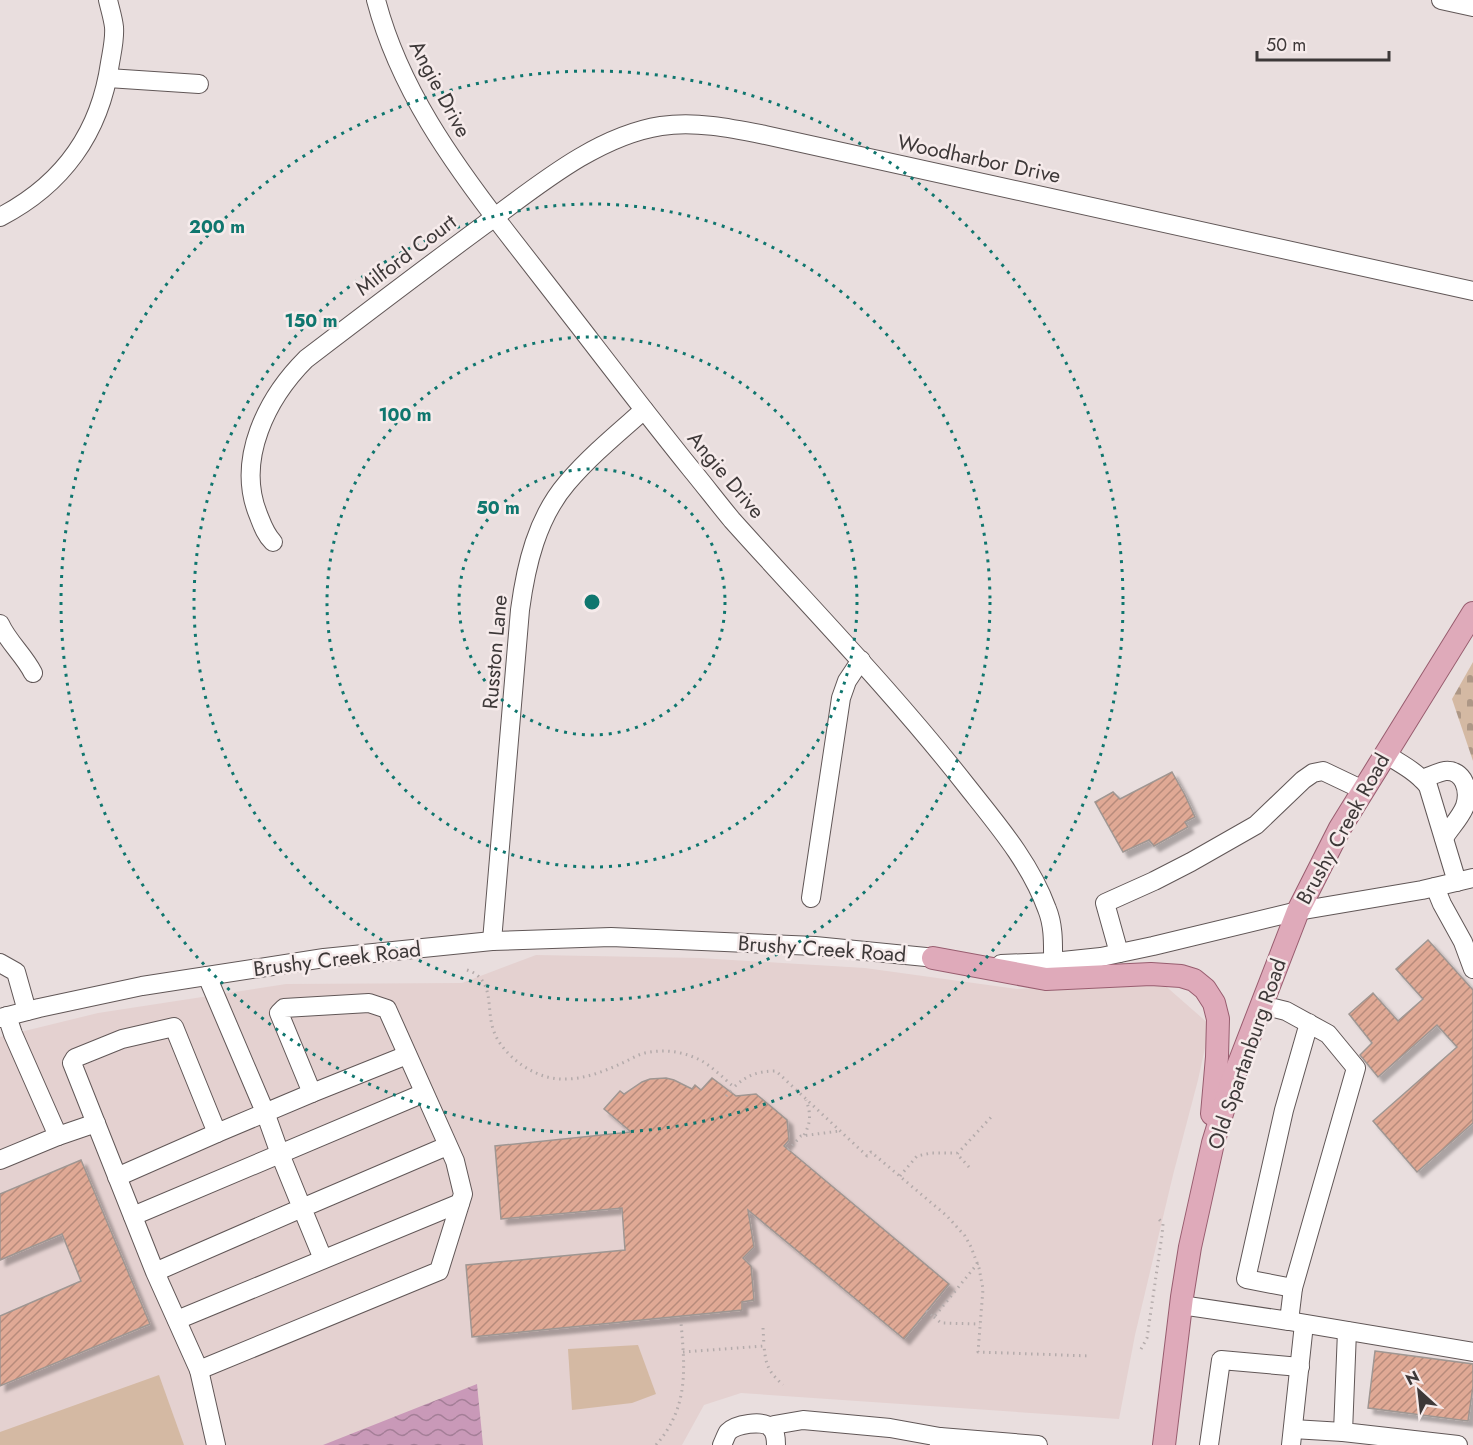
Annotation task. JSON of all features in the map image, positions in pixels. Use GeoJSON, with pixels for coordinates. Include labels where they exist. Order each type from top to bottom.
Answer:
{"type":"FeatureCollection","features":[{"type":"Feature","properties":{"kind":"main road","name":"Brushy Creek Road"},"geometry":{"type":"LineString","coordinates":[[1298,911],[1340,828],[1473,613]]}},
{"type":"Feature","properties":{"kind":"main road","name":"Old Spartanburg Road"},"geometry":{"type":"LineString","coordinates":[[1164,1445],[1190,1247],[1208,1166],[1231,1084],[1298,911]]}},
{"type":"Feature","properties":{"kind":"main road"},"geometry":{"type":"LineString","coordinates":[[933,958],[1046,979],[1151,974],[1181,976],[1194,980],[1209,996],[1218,1018],[1208,1166]]}},
{"type":"Feature","properties":{"kind":"street"},"geometry":{"type":"LineString","coordinates":[[0,217],[42,190],[66,166],[94,122],[108,78],[114,39],[114,27],[108,0]]}},
{"type":"Feature","properties":{"kind":"street","name":"Angie Drive"},"geometry":{"type":"LineString","coordinates":[[376,0],[393,51],[412,93],[432,128],[495,217],[730,517],[861,660],[939,750],[1022,859],[1048,912],[1053,962]]}},
{"type":"Feature","properties":{"kind":"street"},"geometry":{"type":"LineString","coordinates":[[1441,0],[1473,7]]}},
{"type":"Feature","properties":{"kind":"street"},"geometry":{"type":"LineString","coordinates":[[108,78],[200,84]]}},
{"type":"Feature","properties":{"kind":"street","name":"Woodharbor Drive"},"geometry":{"type":"LineString","coordinates":[[495,217],[567,166],[613,141],[660,126],[709,125],[765,135],[1473,291]]}},
{"type":"Feature","properties":{"kind":"street","name":"Milford Court"},"geometry":{"type":"LineString","coordinates":[[273,542],[268,537],[255,507],[251,489],[251,461],[259,430],[281,388],[306,359],[412,277],[495,217]]}},
{"type":"Feature","properties":{"kind":"street","name":"Russton Lane"},"geometry":{"type":"LineString","coordinates":[[492,942],[520,610],[529,562],[544,521],[566,484],[589,459],[644,410]]}},
{"type":"Feature","properties":{"kind":"street"},"geometry":{"type":"LineString","coordinates":[[0,624],[33,673]]}},
{"type":"Feature","properties":{"kind":"street"},"geometry":{"type":"LineString","coordinates":[[811,898],[842,698],[847,681],[861,660]]}},
{"type":"Feature","properties":{"kind":"street"},"geometry":{"type":"LineString","coordinates":[[1298,911],[1465,880],[1444,838],[1428,786],[1403,764],[1385,754]]}},
{"type":"Feature","properties":{"kind":"street"},"geometry":{"type":"LineString","coordinates":[[1119,953],[1105,903],[1182,867],[1256,825],[1313,773],[1323,771],[1363,790]]}},
{"type":"Feature","properties":{"kind":"street"},"geometry":{"type":"LineString","coordinates":[[1422,779],[1445,771],[1452,772],[1461,777],[1466,786],[1464,807],[1444,838]]}},
{"type":"Feature","properties":{"kind":"street"},"geometry":{"type":"LineString","coordinates":[[1435,887],[1442,904],[1468,938],[1473,969]]}},
{"type":"Feature","properties":{"kind":"street","name":"Brushy Creek Road"},"geometry":{"type":"LineString","coordinates":[[3,1017],[142,986],[324,957],[492,942],[611,937],[815,946],[1011,964],[1101,957],[1298,911]]}},
{"type":"Feature","properties":{"kind":"street"},"geometry":{"type":"LineString","coordinates":[[0,963],[16,972],[27,1011]]}},
{"type":"Feature","properties":{"kind":"street"},"geometry":{"type":"LineString","coordinates":[[207,976],[265,1112],[323,1260]]}},
{"type":"Feature","properties":{"kind":"street"},"geometry":{"type":"LineString","coordinates":[[199,1370],[439,1271],[463,1194],[454,1161],[387,1009],[369,1003],[284,1008],[279,1013],[312,1093]]}},
{"type":"Feature","properties":{"kind":"street"},"geometry":{"type":"LineString","coordinates":[[1262,1005],[1287,1011],[1328,1034],[1356,1068],[1293,1288],[1299,1367],[1292,1437],[1343,1432],[1458,1445]]}},
{"type":"Feature","properties":{"kind":"street"},"geometry":{"type":"LineString","coordinates":[[3,1017],[13,1034],[58,1136]]}},
{"type":"Feature","properties":{"kind":"street"},"geometry":{"type":"LineString","coordinates":[[1293,1288],[1246,1279],[1284,1110],[1308,1023]]}},
{"type":"Feature","properties":{"kind":"street"},"geometry":{"type":"LineString","coordinates":[[216,1445],[199,1370],[155,1272],[72,1063],[75,1058],[122,1040],[174,1028],[217,1132]]}},
{"type":"Feature","properties":{"kind":"street"},"geometry":{"type":"LineString","coordinates":[[117,1178],[217,1132],[407,1055]]}},
{"type":"Feature","properties":{"kind":"street"},"geometry":{"type":"LineString","coordinates":[[133,1216],[424,1093]]}},
{"type":"Feature","properties":{"kind":"street"},"geometry":{"type":"LineString","coordinates":[[0,1160],[96,1123]]}},
{"type":"Feature","properties":{"kind":"street"},"geometry":{"type":"LineString","coordinates":[[155,1272],[447,1146]]}},
{"type":"Feature","properties":{"kind":"street"},"geometry":{"type":"LineString","coordinates":[[177,1320],[460,1203]]}},
{"type":"Feature","properties":{"kind":"street"},"geometry":{"type":"LineString","coordinates":[[1181,1305],[1473,1352]]}},
{"type":"Feature","properties":{"kind":"street"},"geometry":{"type":"LineString","coordinates":[[1343,1432],[1347,1330]]}},
{"type":"Feature","properties":{"kind":"street"},"geometry":{"type":"LineString","coordinates":[[1209,1445],[1221,1360],[1299,1367]]}},
{"type":"Feature","properties":{"kind":"street"},"geometry":{"type":"LineString","coordinates":[[773,1436],[774,1425],[803,1420],[890,1428],[939,1441],[1038,1445]]}},
{"type":"Feature","properties":{"kind":"street"},"geometry":{"type":"LineString","coordinates":[[722,1445],[728,1432],[743,1425],[763,1424],[773,1436]]}},
{"type":"Feature","properties":{"kind":"path"},"geometry":{"type":"LineString","coordinates":[[467,970],[479,977],[488,991],[492,1027],[497,1039],[524,1066],[543,1076],[578,1078],[596,1074],[643,1054],[666,1050],[679,1052],[701,1061],[734,1087]]}},
{"type":"Feature","properties":{"kind":"path"},"geometry":{"type":"LineString","coordinates":[[726,1096],[751,1074],[776,1071],[867,1156],[871,1152],[956,1225],[965,1236],[978,1263],[983,1289],[978,1352],[1090,1356]]}},
{"type":"Feature","properties":{"kind":"path"},"geometry":{"type":"LineString","coordinates":[[789,1150],[809,1127],[809,1109],[805,1098]]}},
{"type":"Feature","properties":{"kind":"path"},"geometry":{"type":"LineString","coordinates":[[900,1176],[917,1156],[931,1153],[958,1153],[993,1115]]}},
{"type":"Feature","properties":{"kind":"path"},"geometry":{"type":"LineString","coordinates":[[804,1135],[840,1131]]}},
{"type":"Feature","properties":{"kind":"path"},"geometry":{"type":"LineString","coordinates":[[958,1153],[969,1167]]}},
{"type":"Feature","properties":{"kind":"path"},"geometry":{"type":"LineString","coordinates":[[1141,1349],[1147,1338],[1162,1235],[1163,1224],[1158,1218]]}},
{"type":"Feature","properties":{"kind":"path"},"geometry":{"type":"LineString","coordinates":[[934,1317],[978,1263]]}},
{"type":"Feature","properties":{"kind":"path"},"geometry":{"type":"LineString","coordinates":[[926,1311],[941,1323],[980,1324]]}},
{"type":"Feature","properties":{"kind":"path"},"geometry":{"type":"LineString","coordinates":[[656,1445],[666,1433],[681,1401],[684,1367],[681,1323]]}},
{"type":"Feature","properties":{"kind":"path"},"geometry":{"type":"LineString","coordinates":[[763,1328],[766,1359],[771,1374],[783,1384]]}},
{"type":"Feature","properties":{"kind":"path"},"geometry":{"type":"LineString","coordinates":[[683,1352],[764,1346]]}},
{"type":"Feature","properties":{"kind":"shaded area"},"geometry":{"type":"Polygon","coordinates":[[[536,955],[700,958],[865,968],[1017,989],[1161,982],[1210,1025],[1135,1335],[1119,1419],[741,1393],[704,1405],[682,1445],[0,1445],[0,1037],[98,1013],[286,984],[462,983],[536,955]]]}},
{"type":"Feature","properties":{"kind":"green space"},"geometry":{"type":"Polygon","coordinates":[[[1473,662],[1473,761],[1452,699],[1473,662]]]}},
{"type":"Feature","properties":{"kind":"green space"},"geometry":{"type":"Polygon","coordinates":[[[638,1345],[656,1394],[632,1403],[572,1410],[568,1349],[638,1345]]]}},
{"type":"Feature","properties":{"kind":"green space"},"geometry":{"type":"Polygon","coordinates":[[[159,1375],[184,1445],[0,1445],[0,1432],[159,1375]]]}},
{"type":"Feature","properties":{"kind":"water"},"geometry":{"type":"Polygon","coordinates":[[[477,1384],[483,1445],[323,1445],[477,1384]]]}},
{"type":"Feature","properties":{"kind":"building"},"geometry":{"type":"Polygon","coordinates":[[[1172,772],[1195,817],[1185,822],[1188,827],[1154,846],[1149,840],[1123,852],[1095,802],[1113,792],[1120,799],[1172,772]]]}},
{"type":"Feature","properties":{"kind":"building"},"geometry":{"type":"Polygon","coordinates":[[[1428,940],[1473,990],[1473,1123],[1417,1172],[1373,1121],[1457,1047],[1437,1025],[1378,1077],[1360,1055],[1372,1043],[1349,1014],[1373,993],[1398,1021],[1423,999],[1396,969],[1428,940]]]}},
{"type":"Feature","properties":{"kind":"building"},"geometry":{"type":"Polygon","coordinates":[[[666,1078],[692,1089],[695,1085],[701,1090],[712,1078],[736,1096],[756,1094],[787,1120],[789,1140],[784,1146],[949,1284],[904,1339],[748,1210],[754,1247],[743,1258],[751,1266],[754,1300],[742,1302],[742,1310],[472,1337],[466,1265],[625,1250],[622,1208],[501,1219],[495,1146],[631,1132],[604,1109],[620,1091],[624,1094],[642,1082],[666,1078]]]}},
{"type":"Feature","properties":{"kind":"building"},"geometry":{"type":"Polygon","coordinates":[[[81,1160],[150,1324],[0,1386],[0,1316],[81,1281],[62,1234],[0,1260],[0,1194],[81,1160]]]}},
{"type":"Feature","properties":{"kind":"building"},"geometry":{"type":"Polygon","coordinates":[[[1375,1351],[1473,1364],[1473,1386],[1468,1421],[1368,1408],[1375,1351]]]}}]}
